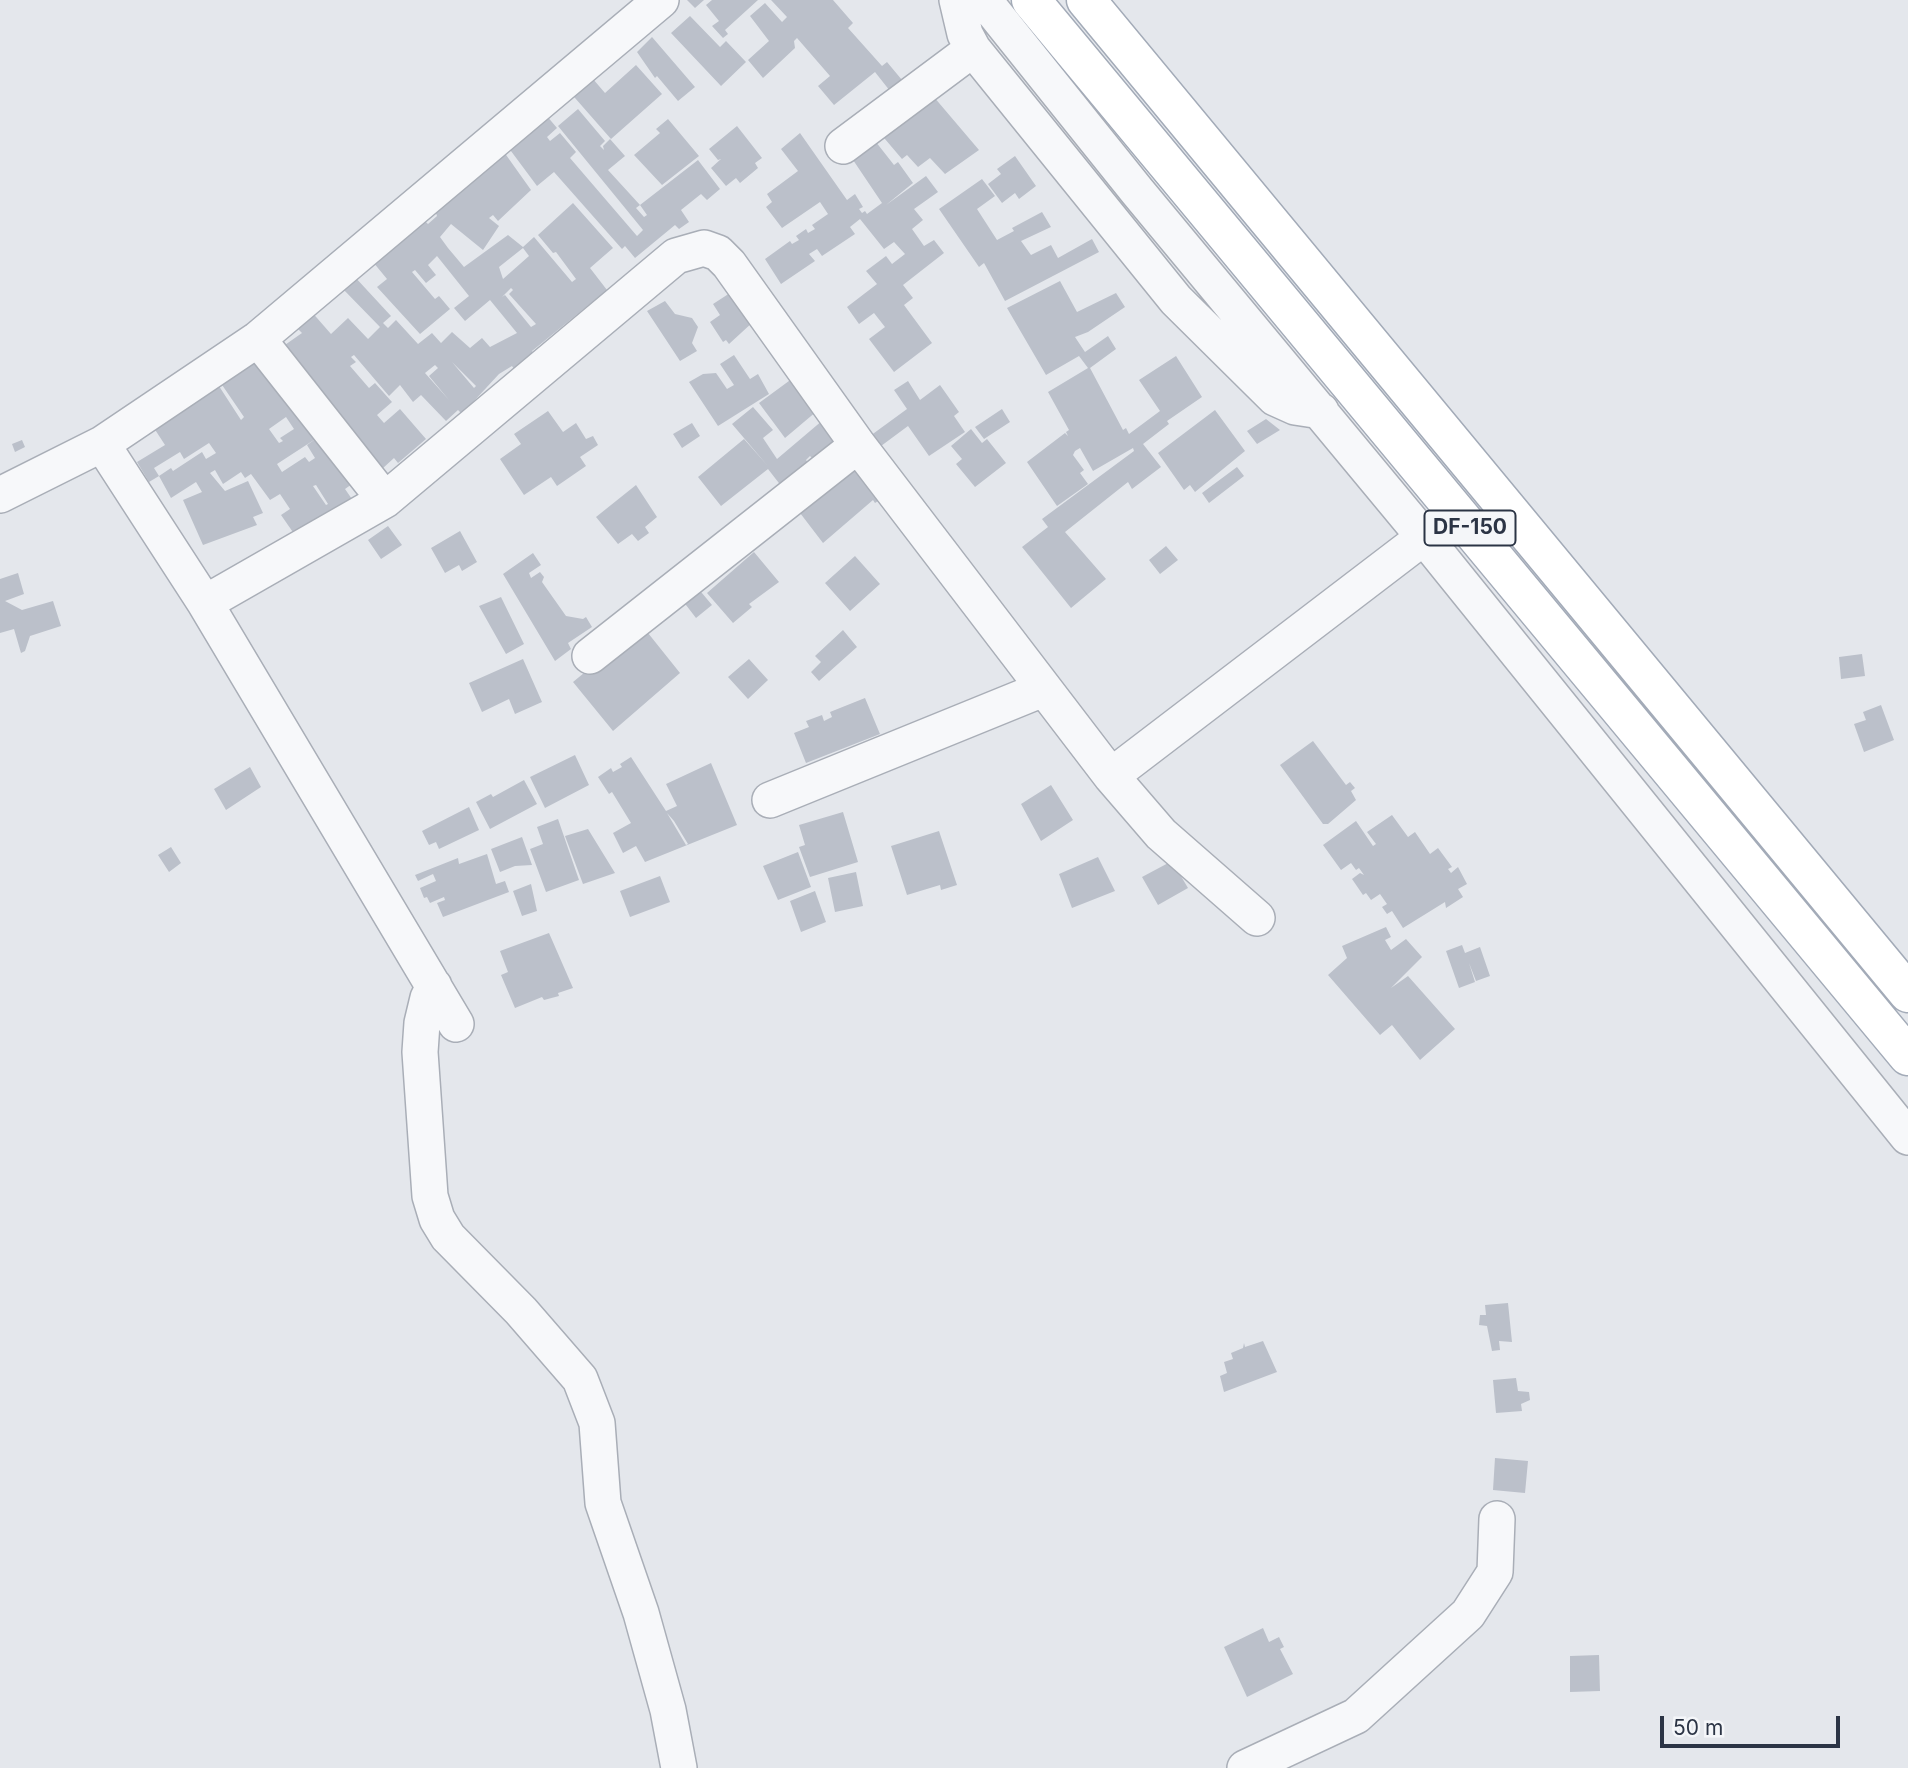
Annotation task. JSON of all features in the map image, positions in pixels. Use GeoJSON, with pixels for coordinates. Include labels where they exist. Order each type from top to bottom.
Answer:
{"type":"FeatureCollection","features":[{"type":"Feature","properties":{"kind":"main road","name":"DF-150"},"geometry":{"type":"LineString","coordinates":[[1031,0],[1908,1056]]}},
{"type":"Feature","properties":{"kind":"main road","name":"DF-150"},"geometry":{"type":"LineString","coordinates":[[1086,0],[1908,993]]}},
{"type":"Feature","properties":{"kind":"street"},"geometry":{"type":"LineString","coordinates":[[0,495],[102,444],[258,339],[661,0]]}},
{"type":"Feature","properties":{"kind":"street"},"geometry":{"type":"LineString","coordinates":[[957,0],[965,34],[973,49],[1176,300],[1275,398],[1294,407],[1321,411]]}},
{"type":"Feature","properties":{"kind":"street"},"geometry":{"type":"LineString","coordinates":[[984,0],[1208,277],[1424,537],[1908,1137]]}},
{"type":"Feature","properties":{"kind":"street"},"geometry":{"type":"LineString","coordinates":[[843,146],[973,49]]}},
{"type":"Feature","properties":{"kind":"street"},"geometry":{"type":"LineString","coordinates":[[205,603],[385,500],[676,256],[705,248],[718,253],[729,264],[858,444],[1111,776],[1161,834],[1256,918]]}},
{"type":"Feature","properties":{"kind":"street"},"geometry":{"type":"LineString","coordinates":[[1176,300],[1208,277]]}},
{"type":"Feature","properties":{"kind":"street"},"geometry":{"type":"LineString","coordinates":[[258,339],[385,500]]}},
{"type":"Feature","properties":{"kind":"street"},"geometry":{"type":"LineString","coordinates":[[102,444],[205,603],[456,1024]]}},
{"type":"Feature","properties":{"kind":"street"},"geometry":{"type":"LineString","coordinates":[[590,656],[858,444]]}},
{"type":"Feature","properties":{"kind":"street"},"geometry":{"type":"LineString","coordinates":[[1111,776],[1424,537]]}},
{"type":"Feature","properties":{"kind":"street"},"geometry":{"type":"LineString","coordinates":[[770,800],[1043,690]]}},
{"type":"Feature","properties":{"kind":"street"},"geometry":{"type":"LineString","coordinates":[[434,986],[422,1023],[420,1052],[430,1196],[436,1219],[448,1237],[521,1311],[580,1379],[597,1423],[603,1503],[645,1625],[668,1710],[679,1768]]}},
{"type":"Feature","properties":{"kind":"street"},"geometry":{"type":"LineString","coordinates":[[1245,1768],[1356,1716],[1468,1614],[1495,1572],[1497,1519]]}},
{"type":"Feature","properties":{"kind":"building"},"geometry":{"type":"Polygon","coordinates":[[[687,0],[704,0],[695,8],[687,0]]]}},
{"type":"Feature","properties":{"kind":"building"},"geometry":{"type":"Polygon","coordinates":[[[712,0],[758,0],[725,30],[728,34],[723,38],[712,26],[719,21],[706,5],[712,0]]]}},
{"type":"Feature","properties":{"kind":"building"},"geometry":{"type":"Polygon","coordinates":[[[771,0],[833,0],[853,23],[848,28],[882,66],[887,62],[902,80],[890,91],[875,72],[834,105],[818,86],[830,76],[797,38],[794,41],[795,48],[763,78],[748,60],[769,41],[750,16],[765,3],[782,22],[787,17],[771,0]]]}},
{"type":"Feature","properties":{"kind":"building"},"geometry":{"type":"Polygon","coordinates":[[[690,16],[720,47],[726,41],[746,62],[721,86],[671,33],[690,16]]]}},
{"type":"Feature","properties":{"kind":"building"},"geometry":{"type":"Polygon","coordinates":[[[652,37],[695,87],[678,101],[657,76],[655,78],[637,52],[652,37]]]}},
{"type":"Feature","properties":{"kind":"building"},"geometry":{"type":"Polygon","coordinates":[[[636,65],[662,94],[611,139],[568,90],[587,72],[605,93],[636,65]]]}},
{"type":"Feature","properties":{"kind":"building"},"geometry":{"type":"Polygon","coordinates":[[[928,90],[979,150],[945,174],[930,158],[918,167],[907,155],[902,159],[879,132],[928,90]]]}},
{"type":"Feature","properties":{"kind":"building"},"geometry":{"type":"Polygon","coordinates":[[[541,109],[557,128],[547,137],[550,141],[560,133],[576,152],[570,158],[637,236],[643,230],[558,126],[578,109],[605,141],[600,146],[604,150],[603,146],[610,139],[625,156],[608,170],[640,205],[698,160],[720,189],[707,200],[701,194],[681,210],[689,222],[679,229],[675,225],[635,258],[625,246],[622,249],[554,172],[537,186],[505,143],[541,109]],[[640,205],[636,208],[644,217],[647,215],[640,205]]]}},
{"type":"Feature","properties":{"kind":"building"},"geometry":{"type":"Polygon","coordinates":[[[668,119],[699,156],[662,185],[634,155],[660,133],[656,129],[668,119]]]}},
{"type":"Feature","properties":{"kind":"building"},"geometry":{"type":"Polygon","coordinates":[[[737,126],[762,158],[755,163],[758,168],[740,183],[736,178],[726,186],[711,168],[721,159],[718,160],[709,149],[737,126]]]}},
{"type":"Feature","properties":{"kind":"building"},"geometry":{"type":"Polygon","coordinates":[[[800,133],[847,200],[855,194],[863,207],[859,209],[862,213],[865,211],[867,214],[882,203],[849,154],[872,137],[894,165],[898,162],[913,183],[886,205],[926,176],[938,192],[914,209],[923,220],[912,229],[924,246],[934,240],[944,253],[903,285],[913,298],[904,305],[932,343],[894,372],[869,339],[885,327],[874,313],[859,324],[847,307],[877,284],[866,271],[886,256],[892,264],[905,254],[894,242],[884,249],[860,219],[850,227],[855,234],[822,256],[817,249],[809,254],[815,261],[781,284],[765,259],[790,241],[792,244],[799,240],[796,236],[806,229],[808,233],[815,229],[812,225],[828,214],[820,202],[782,228],[766,207],[772,202],[767,194],[798,171],[781,149],[800,133]]]}},
{"type":"Feature","properties":{"kind":"building"},"geometry":{"type":"Polygon","coordinates":[[[499,145],[531,190],[498,221],[493,215],[489,218],[499,226],[483,250],[451,224],[440,237],[448,248],[464,267],[508,235],[523,247],[534,237],[572,282],[576,279],[556,252],[553,253],[538,235],[573,203],[613,248],[590,268],[607,290],[532,351],[534,354],[514,369],[512,366],[499,374],[462,414],[458,410],[446,421],[421,395],[413,402],[400,385],[389,396],[354,355],[351,357],[356,362],[350,366],[369,388],[375,383],[392,402],[377,415],[384,423],[400,409],[426,439],[398,463],[394,458],[382,469],[282,347],[302,333],[294,325],[310,310],[331,334],[348,318],[368,339],[380,327],[341,287],[354,276],[391,316],[383,323],[388,328],[396,320],[418,344],[432,333],[441,343],[452,332],[470,348],[482,338],[490,347],[517,333],[490,300],[465,321],[454,308],[469,296],[437,256],[428,265],[436,275],[426,283],[415,270],[412,272],[435,299],[439,296],[450,309],[420,334],[377,287],[387,279],[373,262],[422,218],[428,224],[437,216],[435,210],[499,145]],[[523,248],[499,267],[503,279],[529,256],[523,248]],[[511,288],[502,297],[505,295],[531,327],[536,324],[509,294],[513,290],[511,288]],[[452,362],[474,388],[476,386],[452,362]],[[435,365],[425,373],[449,400],[429,376],[438,368],[435,365]]]}},
{"type":"Feature","properties":{"kind":"building"},"geometry":{"type":"Polygon","coordinates":[[[1015,156],[1036,186],[1019,199],[1015,193],[1002,203],[988,184],[1001,174],[997,169],[1015,156]]]}},
{"type":"Feature","properties":{"kind":"building"},"geometry":{"type":"Polygon","coordinates":[[[982,179],[995,196],[977,209],[997,240],[1014,231],[1012,228],[1042,212],[1051,227],[1021,241],[1031,255],[1051,245],[1058,258],[1092,239],[1099,252],[1005,301],[984,263],[979,267],[939,209],[982,179]]]}},
{"type":"Feature","properties":{"kind":"building"},"geometry":{"type":"Polygon","coordinates":[[[1060,281],[1077,312],[1116,293],[1125,307],[1088,332],[1075,337],[1085,352],[1108,336],[1116,349],[1090,368],[1123,430],[1126,428],[1129,434],[1160,411],[1139,380],[1176,356],[1202,397],[1167,421],[1169,424],[1143,444],[1161,467],[1132,489],[1128,482],[1065,532],[1106,579],[1071,608],[1022,547],[1048,527],[1042,519],[1134,451],[1133,448],[1093,471],[1080,448],[1075,451],[1073,455],[1084,470],[1080,473],[1088,484],[1057,506],[1027,462],[1065,433],[1068,436],[1066,432],[1069,430],[1048,392],[1088,368],[1079,356],[1046,375],[1007,308],[1060,281]]]}},
{"type":"Feature","properties":{"kind":"building"},"geometry":{"type":"Polygon","coordinates":[[[730,293],[753,322],[729,344],[726,340],[723,342],[710,322],[720,315],[713,304],[730,293]]]}},
{"type":"Feature","properties":{"kind":"building"},"geometry":{"type":"Polygon","coordinates":[[[665,301],[675,314],[692,318],[698,327],[692,343],[697,351],[680,361],[647,311],[665,301]]]}},
{"type":"Feature","properties":{"kind":"building"},"geometry":{"type":"Polygon","coordinates":[[[257,352],[362,477],[345,489],[354,502],[297,538],[281,515],[290,509],[280,494],[270,500],[251,474],[245,478],[241,472],[223,484],[215,470],[210,473],[225,491],[248,481],[263,513],[253,517],[257,525],[203,545],[183,500],[202,492],[196,482],[171,498],[159,476],[149,482],[137,462],[165,445],[152,425],[217,383],[241,420],[244,417],[218,379],[257,352]],[[286,417],[269,429],[279,443],[283,441],[280,438],[294,429],[286,417]],[[317,438],[277,464],[282,472],[305,457],[309,462],[315,458],[307,445],[317,438]],[[209,443],[184,459],[180,452],[154,468],[159,476],[171,468],[173,471],[202,452],[206,459],[216,453],[209,443]],[[316,485],[313,486],[326,505],[328,504],[316,485]]]}},
{"type":"Feature","properties":{"kind":"building"},"geometry":{"type":"Polygon","coordinates":[[[734,355],[750,379],[758,374],[769,394],[718,426],[689,382],[703,374],[716,373],[727,389],[734,385],[720,364],[734,355]]]}},
{"type":"Feature","properties":{"kind":"building"},"geometry":{"type":"Polygon","coordinates":[[[793,378],[817,411],[785,438],[759,403],[793,378]]]}},
{"type":"Feature","properties":{"kind":"building"},"geometry":{"type":"Polygon","coordinates":[[[908,381],[920,400],[940,385],[959,412],[954,416],[965,432],[929,456],[908,426],[881,446],[870,436],[907,409],[894,390],[908,381]]]}},
{"type":"Feature","properties":{"kind":"building"},"geometry":{"type":"Polygon","coordinates":[[[753,407],[773,430],[763,438],[777,459],[823,420],[837,438],[813,459],[810,456],[806,460],[809,464],[782,487],[768,469],[721,506],[698,477],[744,439],[767,465],[732,424],[753,407]]]}},
{"type":"Feature","properties":{"kind":"building"},"geometry":{"type":"Polygon","coordinates":[[[1002,409],[1010,422],[984,439],[975,427],[1002,409]]]}},
{"type":"Feature","properties":{"kind":"building"},"geometry":{"type":"Polygon","coordinates":[[[1215,410],[1245,451],[1195,492],[1190,485],[1184,490],[1158,453],[1215,410]]]}},
{"type":"Feature","properties":{"kind":"building"},"geometry":{"type":"Polygon","coordinates":[[[548,411],[563,432],[576,423],[586,439],[593,436],[598,445],[580,457],[586,466],[557,486],[551,477],[524,495],[500,459],[521,444],[514,434],[548,411]]]}},
{"type":"Feature","properties":{"kind":"building"},"geometry":{"type":"Polygon","coordinates":[[[1266,419],[1280,430],[1257,444],[1247,431],[1266,419]]]}},
{"type":"Feature","properties":{"kind":"building"},"geometry":{"type":"Polygon","coordinates":[[[692,423],[700,436],[682,448],[673,434],[692,423]]]}},
{"type":"Feature","properties":{"kind":"building"},"geometry":{"type":"Polygon","coordinates":[[[971,429],[982,443],[987,439],[1006,463],[975,487],[956,464],[962,459],[951,446],[971,429]]]}},
{"type":"Feature","properties":{"kind":"building"},"geometry":{"type":"Polygon","coordinates":[[[22,440],[25,447],[15,452],[12,444],[22,440]]]}},
{"type":"Feature","properties":{"kind":"building"},"geometry":{"type":"Polygon","coordinates":[[[848,454],[884,497],[875,503],[873,500],[823,543],[797,509],[848,454]]]}},
{"type":"Feature","properties":{"kind":"building"},"geometry":{"type":"Polygon","coordinates":[[[1237,467],[1244,476],[1209,503],[1202,493],[1237,467]]]}},
{"type":"Feature","properties":{"kind":"building"},"geometry":{"type":"Polygon","coordinates":[[[636,485],[657,517],[645,527],[649,533],[638,541],[632,534],[618,544],[596,517],[636,485]]]}},
{"type":"Feature","properties":{"kind":"building"},"geometry":{"type":"Polygon","coordinates":[[[388,526],[402,545],[381,559],[368,540],[388,526]]]}},
{"type":"Feature","properties":{"kind":"building"},"geometry":{"type":"Polygon","coordinates":[[[460,531],[477,562],[462,571],[459,565],[445,573],[431,548],[460,531]]]}},
{"type":"Feature","properties":{"kind":"building"},"geometry":{"type":"Polygon","coordinates":[[[1166,546],[1178,560],[1160,574],[1149,560],[1166,546]]]}},
{"type":"Feature","properties":{"kind":"building"},"geometry":{"type":"Polygon","coordinates":[[[754,552],[779,582],[749,604],[752,607],[733,623],[707,593],[754,552]]]}},
{"type":"Feature","properties":{"kind":"building"},"geometry":{"type":"Polygon","coordinates":[[[533,553],[541,565],[529,573],[531,578],[540,572],[544,577],[542,582],[566,616],[583,619],[586,617],[592,627],[568,643],[571,649],[555,661],[503,574],[533,553]]]}},
{"type":"Feature","properties":{"kind":"building"},"geometry":{"type":"Polygon","coordinates":[[[855,556],[880,584],[850,611],[825,583],[855,556]]]}},
{"type":"Feature","properties":{"kind":"building"},"geometry":{"type":"Polygon","coordinates":[[[18,573],[24,594],[5,601],[22,610],[53,601],[61,626],[30,636],[25,651],[21,653],[14,629],[0,633],[0,579],[18,573]]]}},
{"type":"Feature","properties":{"kind":"building"},"geometry":{"type":"Polygon","coordinates":[[[691,580],[712,605],[696,618],[676,592],[691,580]]]}},
{"type":"Feature","properties":{"kind":"building"},"geometry":{"type":"Polygon","coordinates":[[[501,597],[524,644],[506,654],[479,606],[501,597]]]}},
{"type":"Feature","properties":{"kind":"building"},"geometry":{"type":"Polygon","coordinates":[[[843,630],[857,647],[819,681],[811,672],[821,662],[815,656],[843,630]]]}},
{"type":"Feature","properties":{"kind":"building"},"geometry":{"type":"Polygon","coordinates":[[[635,631],[648,633],[680,673],[613,731],[573,682],[635,631]]]}},
{"type":"Feature","properties":{"kind":"building"},"geometry":{"type":"Polygon","coordinates":[[[1862,654],[1865,676],[1841,679],[1839,657],[1862,654]]]}},
{"type":"Feature","properties":{"kind":"building"},"geometry":{"type":"Polygon","coordinates":[[[523,659],[542,702],[515,714],[509,699],[482,712],[469,683],[523,659]]]}},
{"type":"Feature","properties":{"kind":"building"},"geometry":{"type":"Polygon","coordinates":[[[749,659],[768,680],[748,699],[728,677],[749,659]]]}},
{"type":"Feature","properties":{"kind":"building"},"geometry":{"type":"Polygon","coordinates":[[[865,698],[880,734],[806,763],[794,733],[809,727],[806,721],[822,715],[824,721],[832,717],[830,712],[865,698]]]}},
{"type":"Feature","properties":{"kind":"building"},"geometry":{"type":"Polygon","coordinates":[[[1881,705],[1894,740],[1864,752],[1854,724],[1866,720],[1863,712],[1881,705]]]}},
{"type":"Feature","properties":{"kind":"building"},"geometry":{"type":"Polygon","coordinates":[[[1313,741],[1346,785],[1350,782],[1355,788],[1351,791],[1356,800],[1328,824],[1323,824],[1280,765],[1313,741]]]}},
{"type":"Feature","properties":{"kind":"building"},"geometry":{"type":"Polygon","coordinates":[[[575,755],[589,785],[545,808],[530,777],[575,755]]]}},
{"type":"Feature","properties":{"kind":"building"},"geometry":{"type":"Polygon","coordinates":[[[631,757],[666,811],[677,806],[666,784],[711,763],[737,825],[645,862],[636,846],[623,853],[613,833],[631,823],[612,792],[609,794],[598,777],[611,768],[613,772],[622,767],[620,764],[631,757]],[[667,813],[686,845],[688,844],[667,813]]]}},
{"type":"Feature","properties":{"kind":"building"},"geometry":{"type":"Polygon","coordinates":[[[250,767],[261,787],[226,810],[214,789],[250,767]]]}},
{"type":"Feature","properties":{"kind":"building"},"geometry":{"type":"Polygon","coordinates":[[[524,780],[537,804],[490,829],[476,802],[491,794],[493,797],[524,780]]]}},
{"type":"Feature","properties":{"kind":"building"},"geometry":{"type":"Polygon","coordinates":[[[1051,785],[1073,820],[1041,841],[1021,804],[1051,785]]]}},
{"type":"Feature","properties":{"kind":"building"},"geometry":{"type":"Polygon","coordinates":[[[469,807],[479,830],[439,849],[436,842],[429,845],[422,831],[469,807]]]}},
{"type":"Feature","properties":{"kind":"building"},"geometry":{"type":"Polygon","coordinates":[[[843,812],[858,862],[810,877],[799,847],[805,845],[799,825],[843,812]]]}},
{"type":"Feature","properties":{"kind":"building"},"geometry":{"type":"Polygon","coordinates":[[[1392,815],[1408,837],[1415,832],[1430,854],[1438,848],[1452,867],[1448,869],[1451,873],[1458,867],[1467,884],[1458,889],[1463,897],[1446,908],[1445,902],[1403,928],[1392,911],[1387,914],[1382,907],[1387,904],[1380,894],[1371,900],[1366,893],[1363,895],[1352,879],[1360,873],[1364,875],[1359,868],[1356,870],[1351,863],[1341,870],[1323,845],[1356,821],[1373,846],[1376,844],[1367,832],[1392,815]]]}},
{"type":"Feature","properties":{"kind":"building"},"geometry":{"type":"Polygon","coordinates":[[[558,819],[579,880],[546,892],[530,849],[543,844],[537,827],[558,819]]]}},
{"type":"Feature","properties":{"kind":"building"},"geometry":{"type":"Polygon","coordinates":[[[588,829],[615,873],[583,884],[565,836],[588,829]]]}},
{"type":"Feature","properties":{"kind":"building"},"geometry":{"type":"Polygon","coordinates":[[[939,831],[957,885],[941,890],[940,885],[907,895],[891,846],[939,831]]]}},
{"type":"Feature","properties":{"kind":"building"},"geometry":{"type":"Polygon","coordinates":[[[522,837],[532,865],[515,866],[500,872],[491,849],[522,837]]]}},
{"type":"Feature","properties":{"kind":"building"},"geometry":{"type":"Polygon","coordinates":[[[171,847],[181,863],[169,872],[158,855],[171,847]]]}},
{"type":"Feature","properties":{"kind":"building"},"geometry":{"type":"Polygon","coordinates":[[[798,852],[811,887],[778,900],[763,866],[798,852]]]}},
{"type":"Feature","properties":{"kind":"building"},"geometry":{"type":"Polygon","coordinates":[[[487,854],[496,884],[505,881],[509,892],[443,917],[437,903],[445,900],[444,897],[430,903],[427,897],[424,898],[420,888],[436,881],[433,874],[418,881],[415,875],[458,858],[459,864],[487,854]]]}},
{"type":"Feature","properties":{"kind":"building"},"geometry":{"type":"Polygon","coordinates":[[[1098,857],[1115,891],[1072,908],[1059,874],[1098,857]]]}},
{"type":"Feature","properties":{"kind":"building"},"geometry":{"type":"Polygon","coordinates":[[[1172,861],[1188,888],[1158,905],[1142,877],[1172,861]]]}},
{"type":"Feature","properties":{"kind":"building"},"geometry":{"type":"Polygon","coordinates":[[[856,872],[863,906],[835,912],[828,878],[856,872]]]}},
{"type":"Feature","properties":{"kind":"building"},"geometry":{"type":"Polygon","coordinates":[[[660,876],[670,902],[630,917],[620,891],[660,876]]]}},
{"type":"Feature","properties":{"kind":"building"},"geometry":{"type":"Polygon","coordinates":[[[531,884],[537,911],[522,916],[513,891],[531,884]]]}},
{"type":"Feature","properties":{"kind":"building"},"geometry":{"type":"Polygon","coordinates":[[[815,891],[826,922],[801,932],[790,901],[815,891]]]}},
{"type":"Feature","properties":{"kind":"building"},"geometry":{"type":"Polygon","coordinates":[[[1386,927],[1391,937],[1385,940],[1391,950],[1406,939],[1422,957],[1391,988],[1408,976],[1455,1029],[1420,1060],[1392,1025],[1380,1035],[1328,975],[1347,958],[1342,946],[1386,927]]]}},
{"type":"Feature","properties":{"kind":"building"},"geometry":{"type":"Polygon","coordinates":[[[549,933],[573,988],[558,993],[559,996],[544,1000],[542,997],[515,1008],[501,975],[508,972],[500,951],[549,933]]]}},
{"type":"Feature","properties":{"kind":"building"},"geometry":{"type":"Polygon","coordinates":[[[1462,945],[1465,953],[1480,947],[1490,976],[1476,981],[1469,963],[1475,982],[1459,988],[1446,951],[1462,945]]]}},
{"type":"Feature","properties":{"kind":"building"},"geometry":{"type":"Polygon","coordinates":[[[1508,1303],[1512,1342],[1499,1341],[1500,1350],[1492,1351],[1487,1326],[1479,1325],[1480,1315],[1486,1315],[1485,1305],[1508,1303]]]}},
{"type":"Feature","properties":{"kind":"building"},"geometry":{"type":"Polygon","coordinates":[[[1263,1341],[1277,1372],[1224,1392],[1220,1376],[1227,1373],[1224,1362],[1233,1359],[1231,1353],[1243,1348],[1244,1343],[1245,1347],[1263,1341]]]}},
{"type":"Feature","properties":{"kind":"building"},"geometry":{"type":"Polygon","coordinates":[[[1516,1378],[1518,1391],[1529,1392],[1530,1400],[1521,1404],[1522,1411],[1496,1413],[1493,1380],[1516,1378]]]}},
{"type":"Feature","properties":{"kind":"building"},"geometry":{"type":"Polygon","coordinates":[[[1495,1458],[1528,1461],[1525,1493],[1493,1490],[1495,1458]]]}},
{"type":"Feature","properties":{"kind":"building"},"geometry":{"type":"Polygon","coordinates":[[[1263,1628],[1269,1642],[1279,1637],[1284,1647],[1280,1649],[1293,1674],[1247,1697],[1224,1647],[1263,1628]]]}},
{"type":"Feature","properties":{"kind":"building"},"geometry":{"type":"Polygon","coordinates":[[[1599,1655],[1600,1691],[1570,1692],[1570,1656],[1599,1655]]]}}]}
